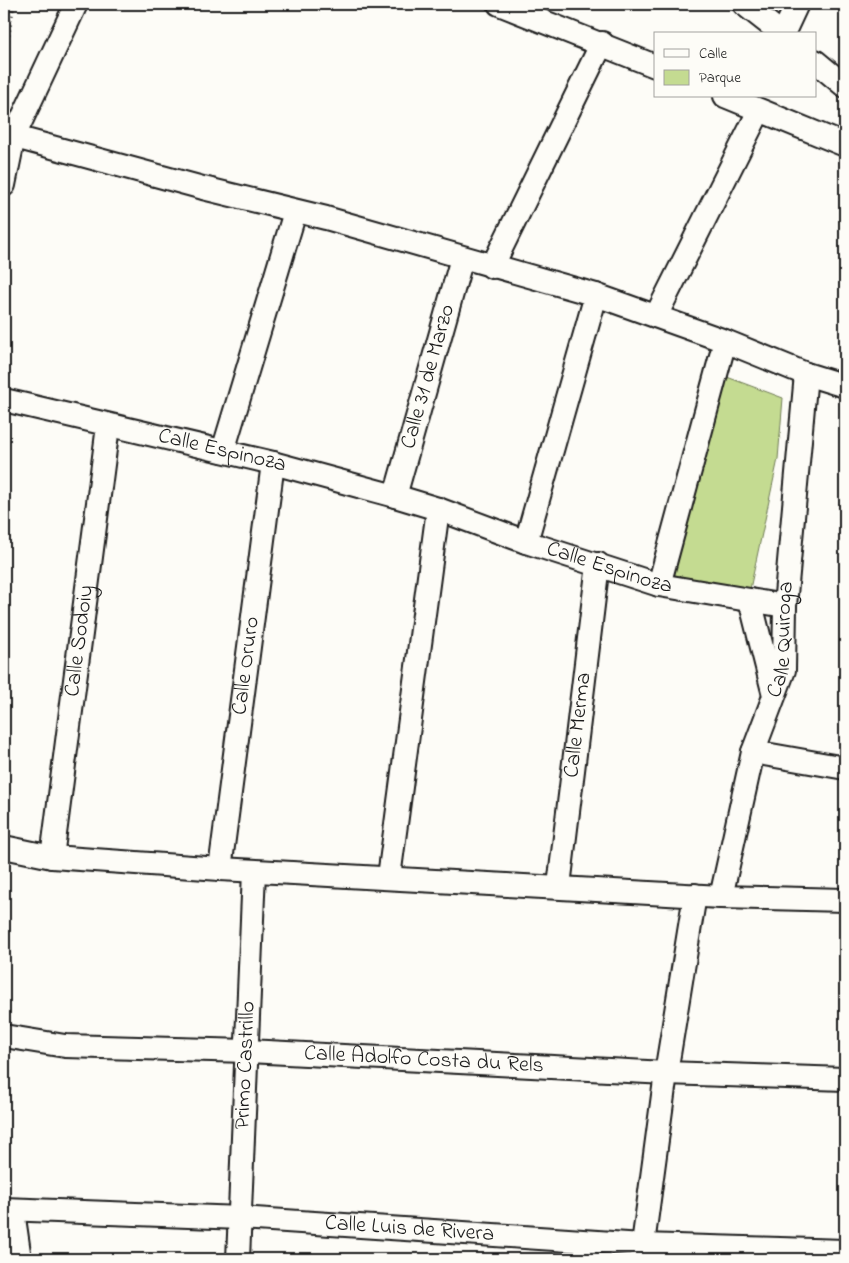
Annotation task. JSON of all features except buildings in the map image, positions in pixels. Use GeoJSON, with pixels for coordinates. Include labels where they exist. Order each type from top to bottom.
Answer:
{"type":"FeatureCollection","features":[{"type":"Feature","properties":{"kind":"street"},"geometry":{"type":"LineString","coordinates":[[4,185],[9,135],[76,4]]}},
{"type":"Feature","properties":{"kind":"street"},"geometry":{"type":"LineString","coordinates":[[499,4],[654,66]]}},
{"type":"Feature","properties":{"kind":"street"},"geometry":{"type":"LineString","coordinates":[[744,4],[779,32]]}},
{"type":"Feature","properties":{"kind":"street"},"geometry":{"type":"LineString","coordinates":[[783,32],[797,4]]}},
{"type":"Feature","properties":{"kind":"street"},"geometry":{"type":"LineString","coordinates":[[492,266],[602,44]]}},
{"type":"Feature","properties":{"kind":"street"},"geometry":{"type":"LineString","coordinates":[[816,62],[845,86]]}},
{"type":"Feature","properties":{"kind":"street"},"geometry":{"type":"LineString","coordinates":[[730,98],[845,145]]}},
{"type":"Feature","properties":{"kind":"street"},"geometry":{"type":"LineString","coordinates":[[656,316],[759,111]]}},
{"type":"Feature","properties":{"kind":"street"},"geometry":{"type":"LineString","coordinates":[[9,135],[295,212],[326,218],[596,296],[724,341],[806,374],[845,386]]}},
{"type":"Feature","properties":{"kind":"street"},"geometry":{"type":"LineString","coordinates":[[223,451],[295,212]]}},
{"type":"Feature","properties":{"kind":"street","name":"Calle 31 de Marzo"},"geometry":{"type":"LineString","coordinates":[[395,496],[462,258]]}},
{"type":"Feature","properties":{"kind":"street"},"geometry":{"type":"LineString","coordinates":[[526,542],[596,296]]}},
{"type":"Feature","properties":{"kind":"street"},"geometry":{"type":"LineString","coordinates":[[659,585],[724,341]]}},
{"type":"Feature","properties":{"kind":"street","name":"Calle Quiroga"},"geometry":{"type":"LineString","coordinates":[[721,897],[753,752],[784,670],[785,606],[806,374]]}},
{"type":"Feature","properties":{"kind":"street","name":"Calle Espinoza"},"geometry":{"type":"LineString","coordinates":[[4,400],[108,426],[274,462],[395,496],[438,509],[526,542],[659,585],[785,606]]}},
{"type":"Feature","properties":{"kind":"street","name":"Calle Sodoiy"},"geometry":{"type":"LineString","coordinates":[[52,857],[108,426]]}},
{"type":"Feature","properties":{"kind":"street","name":"Calle Oruro"},"geometry":{"type":"LineString","coordinates":[[220,869],[274,462]]}},
{"type":"Feature","properties":{"kind":"street"},"geometry":{"type":"LineString","coordinates":[[389,877],[438,509]]}},
{"type":"Feature","properties":{"kind":"street","name":"Calle Merma"},"geometry":{"type":"LineString","coordinates":[[560,886],[598,564]]}},
{"type":"Feature","properties":{"kind":"street"},"geometry":{"type":"LineString","coordinates":[[750,600],[774,695]]}},
{"type":"Feature","properties":{"kind":"street"},"geometry":{"type":"LineString","coordinates":[[753,752],[845,768]]}},
{"type":"Feature","properties":{"kind":"street"},"geometry":{"type":"LineString","coordinates":[[4,847],[52,857],[220,869],[560,886],[721,897],[845,900]]}},
{"type":"Feature","properties":{"kind":"street","name":"Primo Castrillo"},"geometry":{"type":"LineString","coordinates":[[238,1259],[254,871]]}},
{"type":"Feature","properties":{"kind":"street"},"geometry":{"type":"LineString","coordinates":[[642,1252],[666,1073],[695,895]]}},
{"type":"Feature","properties":{"kind":"street","name":"Calle Adolfo Costa du Rels"},"geometry":{"type":"LineString","coordinates":[[4,1036],[65,1046],[248,1051],[666,1073],[845,1079]]}},
{"type":"Feature","properties":{"kind":"street"},"geometry":{"type":"LineString","coordinates":[[9,1210],[20,1259]]}},
{"type":"Feature","properties":{"kind":"street","name":"Calle Luis de Rivera"},"geometry":{"type":"LineString","coordinates":[[9,1210],[241,1218],[642,1252],[845,1251]]}},
{"type":"Feature","properties":{"kind":"path"},"geometry":{"type":"LineString","coordinates":[[4,65],[14,4]]}},
{"type":"Feature","properties":{"kind":"green space"},"geometry":{"type":"Polygon","coordinates":[[[727,377],[783,398],[778,459],[750,589],[672,576],[727,377]]]}}]}
